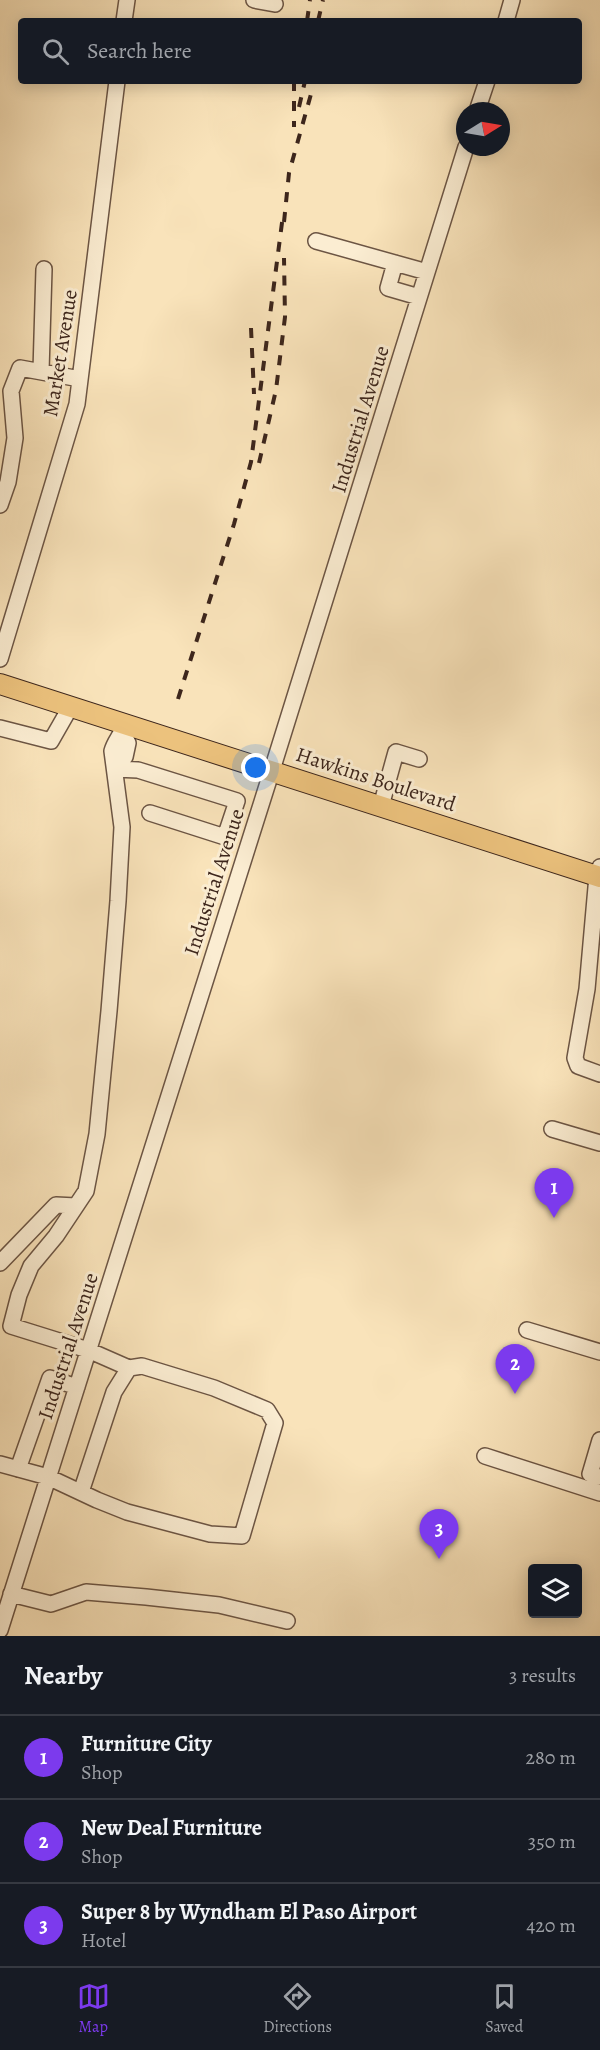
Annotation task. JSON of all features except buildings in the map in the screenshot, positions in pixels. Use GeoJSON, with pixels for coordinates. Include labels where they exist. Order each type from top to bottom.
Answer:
{"type":"FeatureCollection","features":[{"type":"Feature","properties":{"kind":"main road","name":"Hawkins Boulevard"},"geometry":{"type":"LineString","coordinates":[[0,684],[71,706],[124,728],[272,770],[599,873]]}},
{"type":"Feature","properties":{"kind":"street"},"geometry":{"type":"LineString","coordinates":[[124,18],[127,0]]}},
{"type":"Feature","properties":{"kind":"street"},"geometry":{"type":"LineString","coordinates":[[254,0],[275,4]]}},
{"type":"Feature","properties":{"kind":"street"},"geometry":{"type":"LineString","coordinates":[[507,18],[512,0]]}},
{"type":"Feature","properties":{"kind":"street","name":"Market Avenue"},"geometry":{"type":"LineString","coordinates":[[0,659],[77,404],[117,84]]}},
{"type":"Feature","properties":{"kind":"street"},"geometry":{"type":"LineString","coordinates":[[480,102],[486,84]]}},
{"type":"Feature","properties":{"kind":"street","name":"Industrial Avenue"},"geometry":{"type":"LineString","coordinates":[[0,1630],[463,156]]}},
{"type":"Feature","properties":{"kind":"street"},"geometry":{"type":"LineString","coordinates":[[316,242],[427,272]]}},
{"type":"Feature","properties":{"kind":"street"},"geometry":{"type":"LineString","coordinates":[[395,263],[388,288],[419,297]]}},
{"type":"Feature","properties":{"kind":"street"},"geometry":{"type":"LineString","coordinates":[[41,371],[44,269]]}},
{"type":"Feature","properties":{"kind":"street"},"geometry":{"type":"LineString","coordinates":[[0,505],[8,482],[15,438],[11,391],[20,368],[80,379]]}},
{"type":"Feature","properties":{"kind":"street"},"geometry":{"type":"LineString","coordinates":[[0,728],[51,741],[71,706]]}},
{"type":"Feature","properties":{"kind":"street"},"geometry":{"type":"LineString","coordinates":[[0,1464],[48,1477],[128,1512],[210,1534],[242,1536],[275,1423],[267,1410],[214,1388],[141,1366],[129,1368],[88,1350],[11,1326],[19,1295],[31,1266],[56,1236],[86,1191],[97,1134],[118,901],[122,828],[112,751],[114,741],[124,728]]}},
{"type":"Feature","properties":{"kind":"street"},"geometry":{"type":"LineString","coordinates":[[381,806],[396,752],[419,759]]}},
{"type":"Feature","properties":{"kind":"street"},"geometry":{"type":"LineString","coordinates":[[115,766],[138,770],[237,801],[225,837],[150,813]]}},
{"type":"Feature","properties":{"kind":"street"},"geometry":{"type":"LineString","coordinates":[[599,873],[587,989],[575,1058],[578,1066],[600,1074]]}},
{"type":"Feature","properties":{"kind":"street"},"geometry":{"type":"LineString","coordinates":[[552,1129],[600,1143]]}},
{"type":"Feature","properties":{"kind":"street"},"geometry":{"type":"LineString","coordinates":[[0,1263],[56,1205],[76,1206]]}},
{"type":"Feature","properties":{"kind":"street"},"geometry":{"type":"LineString","coordinates":[[527,1330],[600,1352]]}},
{"type":"Feature","properties":{"kind":"street"},"geometry":{"type":"LineString","coordinates":[[81,1492],[114,1392],[129,1368]]}},
{"type":"Feature","properties":{"kind":"street"},"geometry":{"type":"LineString","coordinates":[[18,1469],[50,1378],[77,1387]]}},
{"type":"Feature","properties":{"kind":"street"},"geometry":{"type":"LineString","coordinates":[[600,1440],[590,1474],[600,1477]]}},
{"type":"Feature","properties":{"kind":"street"},"geometry":{"type":"LineString","coordinates":[[485,1456],[600,1493]]}},
{"type":"Feature","properties":{"kind":"street"},"geometry":{"type":"LineString","coordinates":[[11,1594],[51,1604],[86,1592],[146,1597],[219,1605],[287,1621]]}},
{"type":"Feature","properties":{"kind":"railway"},"geometry":{"type":"LineString","coordinates":[[307,18],[310,0]]}},
{"type":"Feature","properties":{"kind":"railway"},"geometry":{"type":"LineString","coordinates":[[319,18],[323,0]]}},
{"type":"Feature","properties":{"kind":"railway"},"geometry":{"type":"LineString","coordinates":[[294,84],[294,127]]}},
{"type":"Feature","properties":{"kind":"railway"},"geometry":{"type":"LineString","coordinates":[[299,107],[304,84]]}},
{"type":"Feature","properties":{"kind":"railway"},"geometry":{"type":"LineString","coordinates":[[284,222],[289,173],[311,94]]}},
{"type":"Feature","properties":{"kind":"railway"},"geometry":{"type":"LineString","coordinates":[[178,699],[234,524],[251,462],[283,215]]}},
{"type":"Feature","properties":{"kind":"railway"},"geometry":{"type":"LineString","coordinates":[[259,463],[276,390],[285,317],[284,258]]}},
{"type":"Feature","properties":{"kind":"railway"},"geometry":{"type":"LineString","coordinates":[[251,328],[254,394]]}},
{"type":"Feature","properties":{"kind":"place","name":"Furniture City"},"geometry":{"type":"Point","coordinates":[554,1218]}},
{"type":"Feature","properties":{"kind":"place","name":"New Deal Furniture"},"geometry":{"type":"Point","coordinates":[515,1394]}},
{"type":"Feature","properties":{"kind":"place","name":"Super 8 by Wyndham El Paso Airport"},"geometry":{"type":"Point","coordinates":[439,1559]}}]}
